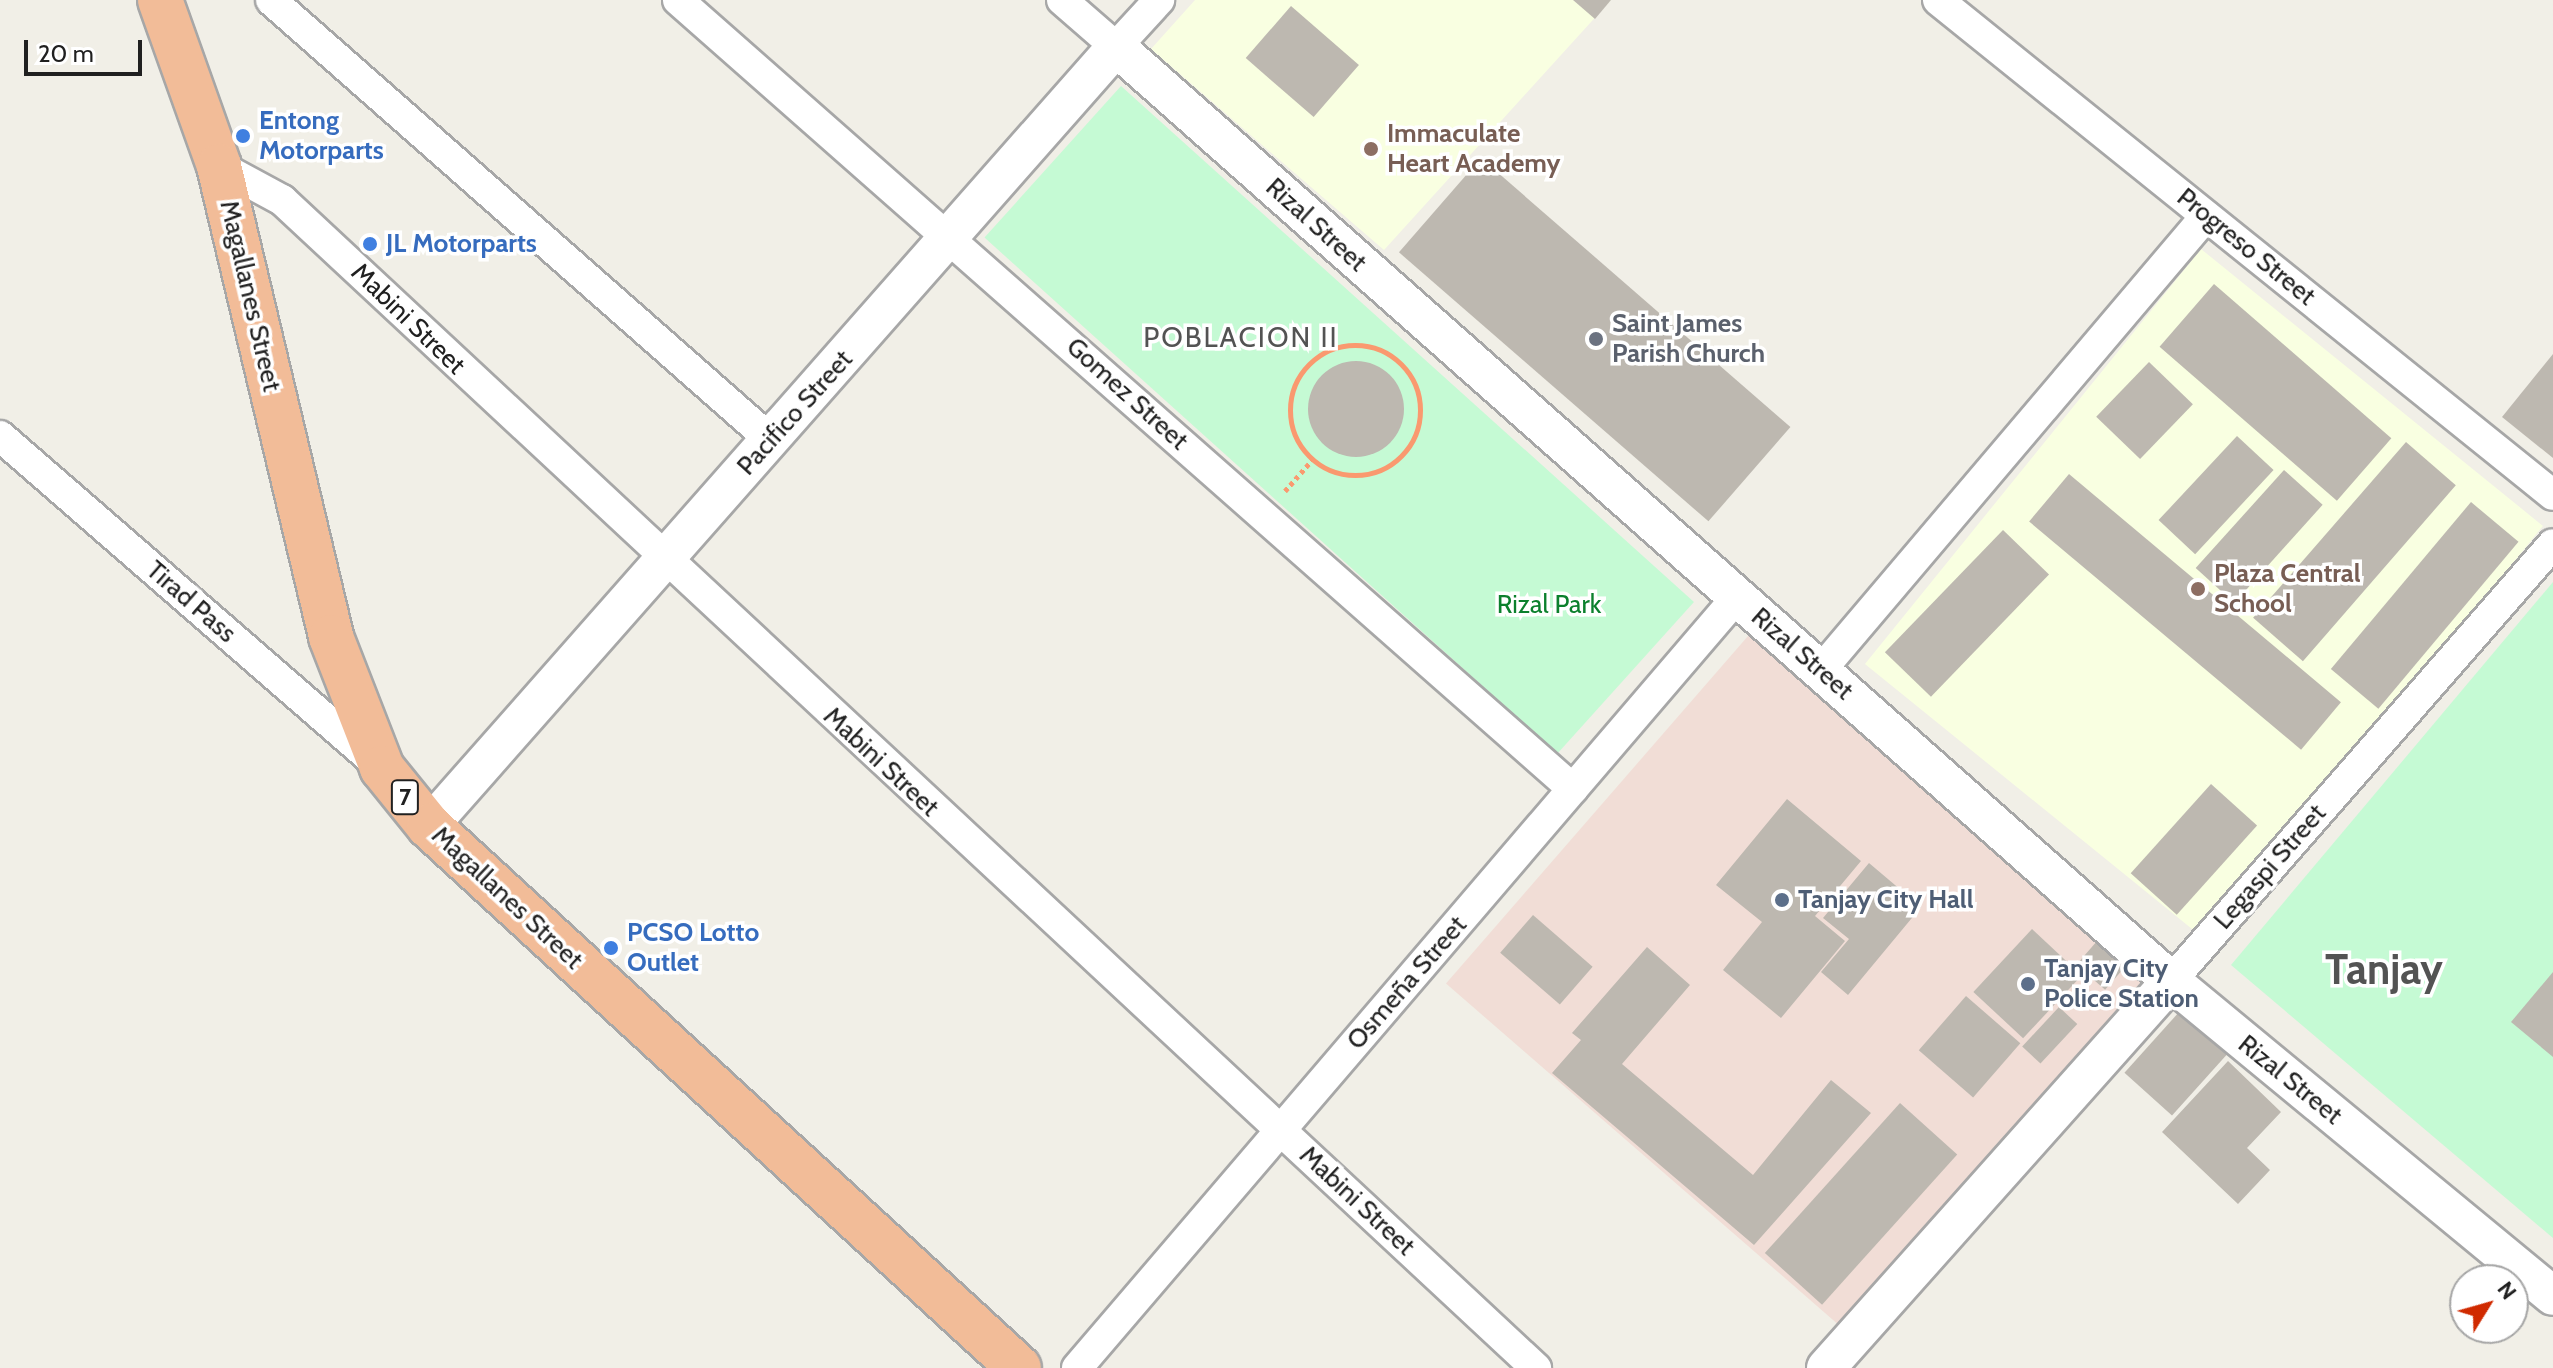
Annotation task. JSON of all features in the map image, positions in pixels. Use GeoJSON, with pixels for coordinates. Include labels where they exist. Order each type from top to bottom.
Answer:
{"type":"FeatureCollection","features":[{"type":"Feature","properties":{"kind":"highway","name":"Magallanes Street"},"geometry":{"type":"LineString","coordinates":[[160,0],[219,166],[331,637],[382,768],[429,826],[1019,1368]]}},
{"type":"Feature","properties":{"kind":"street"},"geometry":{"type":"LineString","coordinates":[[271,0],[772,441]]}},
{"type":"Feature","properties":{"kind":"street","name":"Gomez Street"},"geometry":{"type":"LineString","coordinates":[[678,0],[1573,789]]}},
{"type":"Feature","properties":{"kind":"street","name":"Rizal Street"},"geometry":{"type":"LineString","coordinates":[[1062,0],[2171,981],[2553,1296]]}},
{"type":"Feature","properties":{"kind":"street","name":"Pacifico Street"},"geometry":{"type":"LineString","coordinates":[[429,826],[660,559],[772,441],[1159,0]]}},
{"type":"Feature","properties":{"kind":"street","name":"Progreso Street"},"geometry":{"type":"LineString","coordinates":[[1938,0],[2553,495]]}},
{"type":"Feature","properties":{"kind":"street","name":"Mabini Street"},"geometry":{"type":"LineString","coordinates":[[219,166],[282,200],[660,559],[1536,1368]]}},
{"type":"Feature","properties":{"kind":"street"},"geometry":{"type":"LineString","coordinates":[[1821,670],[2206,216]]}},
{"type":"Feature","properties":{"kind":"street","name":"Tirad Pass"},"geometry":{"type":"LineString","coordinates":[[0,436],[382,768]]}},
{"type":"Feature","properties":{"kind":"street","name":"Legaspi Street"},"geometry":{"type":"LineString","coordinates":[[1826,1368],[2171,981],[2553,544]]}},
{"type":"Feature","properties":{"kind":"street","name":"Osmeña Street"},"geometry":{"type":"LineString","coordinates":[[1077,1368],[1737,597]]}},
{"type":"Feature","properties":{"kind":"path"},"geometry":{"type":"LineString","coordinates":[[1356,344],[1400,362],[1418,390],[1421,413],[1404,455],[1378,472],[1355,475],[1313,459],[1293,430],[1290,407],[1307,366],[1356,344]]}},
{"type":"Feature","properties":{"kind":"shaded area","name":"Immaculate Heart Academy"},"geometry":{"type":"Polygon","coordinates":[[[1195,0],[1611,0],[1384,250],[1151,49],[1195,0]]]}},
{"type":"Feature","properties":{"kind":"shaded area","name":"Plaza Central School"},"geometry":{"type":"Polygon","coordinates":[[[2201,249],[2543,526],[2207,941],[1865,664],[2201,249]]]}},
{"type":"Feature","properties":{"kind":"shaded area"},"geometry":{"type":"Polygon","coordinates":[[[1755,628],[2151,972],[1842,1328],[1446,983],[1755,628]]]}},
{"type":"Feature","properties":{"kind":"green space","name":"Rizal Park"},"geometry":{"type":"Polygon","coordinates":[[[1121,86],[1694,602],[1557,754],[984,238],[1121,86]]]}},
{"type":"Feature","properties":{"kind":"green space"},"geometry":{"type":"Polygon","coordinates":[[[2553,582],[2553,1238],[2231,965],[2553,582]]]}},
{"type":"Feature","properties":{"kind":"building"},"geometry":{"type":"Polygon","coordinates":[[[1573,0],[1611,0],[1595,19],[1573,0]]]}},
{"type":"Feature","properties":{"kind":"building"},"geometry":{"type":"Polygon","coordinates":[[[1291,6],[1359,65],[1314,117],[1246,58],[1291,6]]]}},
{"type":"Feature","properties":{"kind":"building","name":"Saint James Parish Church"},"geometry":{"type":"Polygon","coordinates":[[[1481,158],[1790,427],[1708,521],[1399,252],[1481,158]]]}},
{"type":"Feature","properties":{"kind":"building"},"geometry":{"type":"Polygon","coordinates":[[[2214,284],[2391,438],[2337,501],[2160,347],[2214,284]]]}},
{"type":"Feature","properties":{"kind":"building"},"geometry":{"type":"Polygon","coordinates":[[[2553,354],[2553,458],[2502,417],[2553,354]]]}},
{"type":"Feature","properties":{"kind":"building"},"geometry":{"type":"Polygon","coordinates":[[[1356,361],[1374,365],[1390,375],[1400,391],[1404,409],[1400,427],[1390,443],[1374,453],[1356,457],[1338,453],[1322,443],[1312,427],[1308,409],[1312,391],[1322,375],[1338,365],[1356,361]]]}},
{"type":"Feature","properties":{"kind":"building"},"geometry":{"type":"Polygon","coordinates":[[[2149,362],[2193,404],[2140,459],[2096,417],[2149,362]]]}},
{"type":"Feature","properties":{"kind":"building"},"geometry":{"type":"Polygon","coordinates":[[[2237,436],[2274,470],[2195,554],[2159,520],[2237,436]]]}},
{"type":"Feature","properties":{"kind":"building"},"geometry":{"type":"Polygon","coordinates":[[[2406,442],[2456,485],[2303,661],[2253,618],[2406,442]]]}},
{"type":"Feature","properties":{"kind":"building"},"geometry":{"type":"Polygon","coordinates":[[[2284,470],[2323,505],[2234,603],[2196,568],[2284,470]]]}},
{"type":"Feature","properties":{"kind":"building"},"geometry":{"type":"Polygon","coordinates":[[[2069,474],[2341,702],[2301,750],[2029,521],[2069,474]]]}},
{"type":"Feature","properties":{"kind":"building"},"geometry":{"type":"Polygon","coordinates":[[[2471,502],[2518,542],[2378,709],[2331,669],[2471,502]]]}},
{"type":"Feature","properties":{"kind":"building"},"geometry":{"type":"Polygon","coordinates":[[[2003,530],[2049,574],[1931,697],[1885,652],[2003,530]]]}},
{"type":"Feature","properties":{"kind":"building"},"geometry":{"type":"Polygon","coordinates":[[[2211,784],[2257,825],[2177,915],[2131,873],[2211,784]]]}},
{"type":"Feature","properties":{"kind":"building","name":"Tanjay City Hall"},"geometry":{"type":"Polygon","coordinates":[[[1787,799],[1861,861],[1815,916],[1845,941],[1781,1018],[1723,970],[1762,922],[1716,885],[1787,799]]]}},
{"type":"Feature","properties":{"kind":"building"},"geometry":{"type":"Polygon","coordinates":[[[1869,863],[1921,907],[1848,995],[1821,972],[1849,939],[1823,918],[1869,863]]]}},
{"type":"Feature","properties":{"kind":"building"},"geometry":{"type":"Polygon","coordinates":[[[1533,915],[1593,967],[1560,1005],[1500,953],[1533,915]]]}},
{"type":"Feature","properties":{"kind":"building","name":"Tanjay City Police Station"},"geometry":{"type":"Polygon","coordinates":[[[2032,929],[2082,975],[2023,1038],[1973,992],[2032,929]]]}},
{"type":"Feature","properties":{"kind":"building"},"geometry":{"type":"Polygon","coordinates":[[[2104,933],[2133,958],[2105,990],[2076,965],[2104,933]]]}},
{"type":"Feature","properties":{"kind":"building"},"geometry":{"type":"Polygon","coordinates":[[[1647,947],[1690,985],[1622,1064],[1753,1175],[1831,1080],[1871,1113],[1754,1245],[1552,1073],[1581,1040],[1572,1033],[1647,947]]]}},
{"type":"Feature","properties":{"kind":"building"},"geometry":{"type":"Polygon","coordinates":[[[2553,972],[2553,1057],[2511,1022],[2553,972]]]}},
{"type":"Feature","properties":{"kind":"building"},"geometry":{"type":"Polygon","coordinates":[[[1966,996],[2020,1043],[1973,1098],[1919,1050],[1966,996]]]}},
{"type":"Feature","properties":{"kind":"building"},"geometry":{"type":"Polygon","coordinates":[[[2059,1007],[2077,1024],[2040,1064],[2022,1046],[2059,1007]]]}},
{"type":"Feature","properties":{"kind":"building"},"geometry":{"type":"Polygon","coordinates":[[[2180,1011],[2228,1054],[2172,1116],[2124,1073],[2180,1011]]]}},
{"type":"Feature","properties":{"kind":"building"},"geometry":{"type":"Polygon","coordinates":[[[2228,1061],[2281,1112],[2247,1148],[2270,1170],[2238,1204],[2162,1132],[2228,1061]]]}},
{"type":"Feature","properties":{"kind":"building"},"geometry":{"type":"Polygon","coordinates":[[[1900,1103],[1957,1155],[1822,1305],[1765,1253],[1900,1103]]]}},
{"type":"Feature","properties":{"kind":"place","name":"Entong Motorparts"},"geometry":{"type":"Point","coordinates":[243,136]}},
{"type":"Feature","properties":{"kind":"place","name":"Immaculate Heart Academy"},"geometry":{"type":"Point","coordinates":[1371,149]}},
{"type":"Feature","properties":{"kind":"place","name":"JL Motorparts"},"geometry":{"type":"Point","coordinates":[370,244]}},
{"type":"Feature","properties":{"kind":"place","name":"Saint James Parish Church"},"geometry":{"type":"Point","coordinates":[1596,339]}},
{"type":"Feature","properties":{"kind":"place","name":"Plaza Central School"},"geometry":{"type":"Point","coordinates":[2198,589]}},
{"type":"Feature","properties":{"kind":"place","name":"Tanjay City Hall"},"geometry":{"type":"Point","coordinates":[1782,900]}},
{"type":"Feature","properties":{"kind":"place","name":"PCSO Lotto Outlet"},"geometry":{"type":"Point","coordinates":[611,948]}},
{"type":"Feature","properties":{"kind":"place","name":"Tanjay City Police Station"},"geometry":{"type":"Point","coordinates":[2028,984]}},
{"type":"Feature","properties":{"kind":"district","name":"POBLACION II"},"geometry":{"type":"Point","coordinates":[1241,337]}},
{"type":"Feature","properties":{"kind":"district","name":"Tanjay"},"geometry":{"type":"Point","coordinates":[2384,969]}}]}
